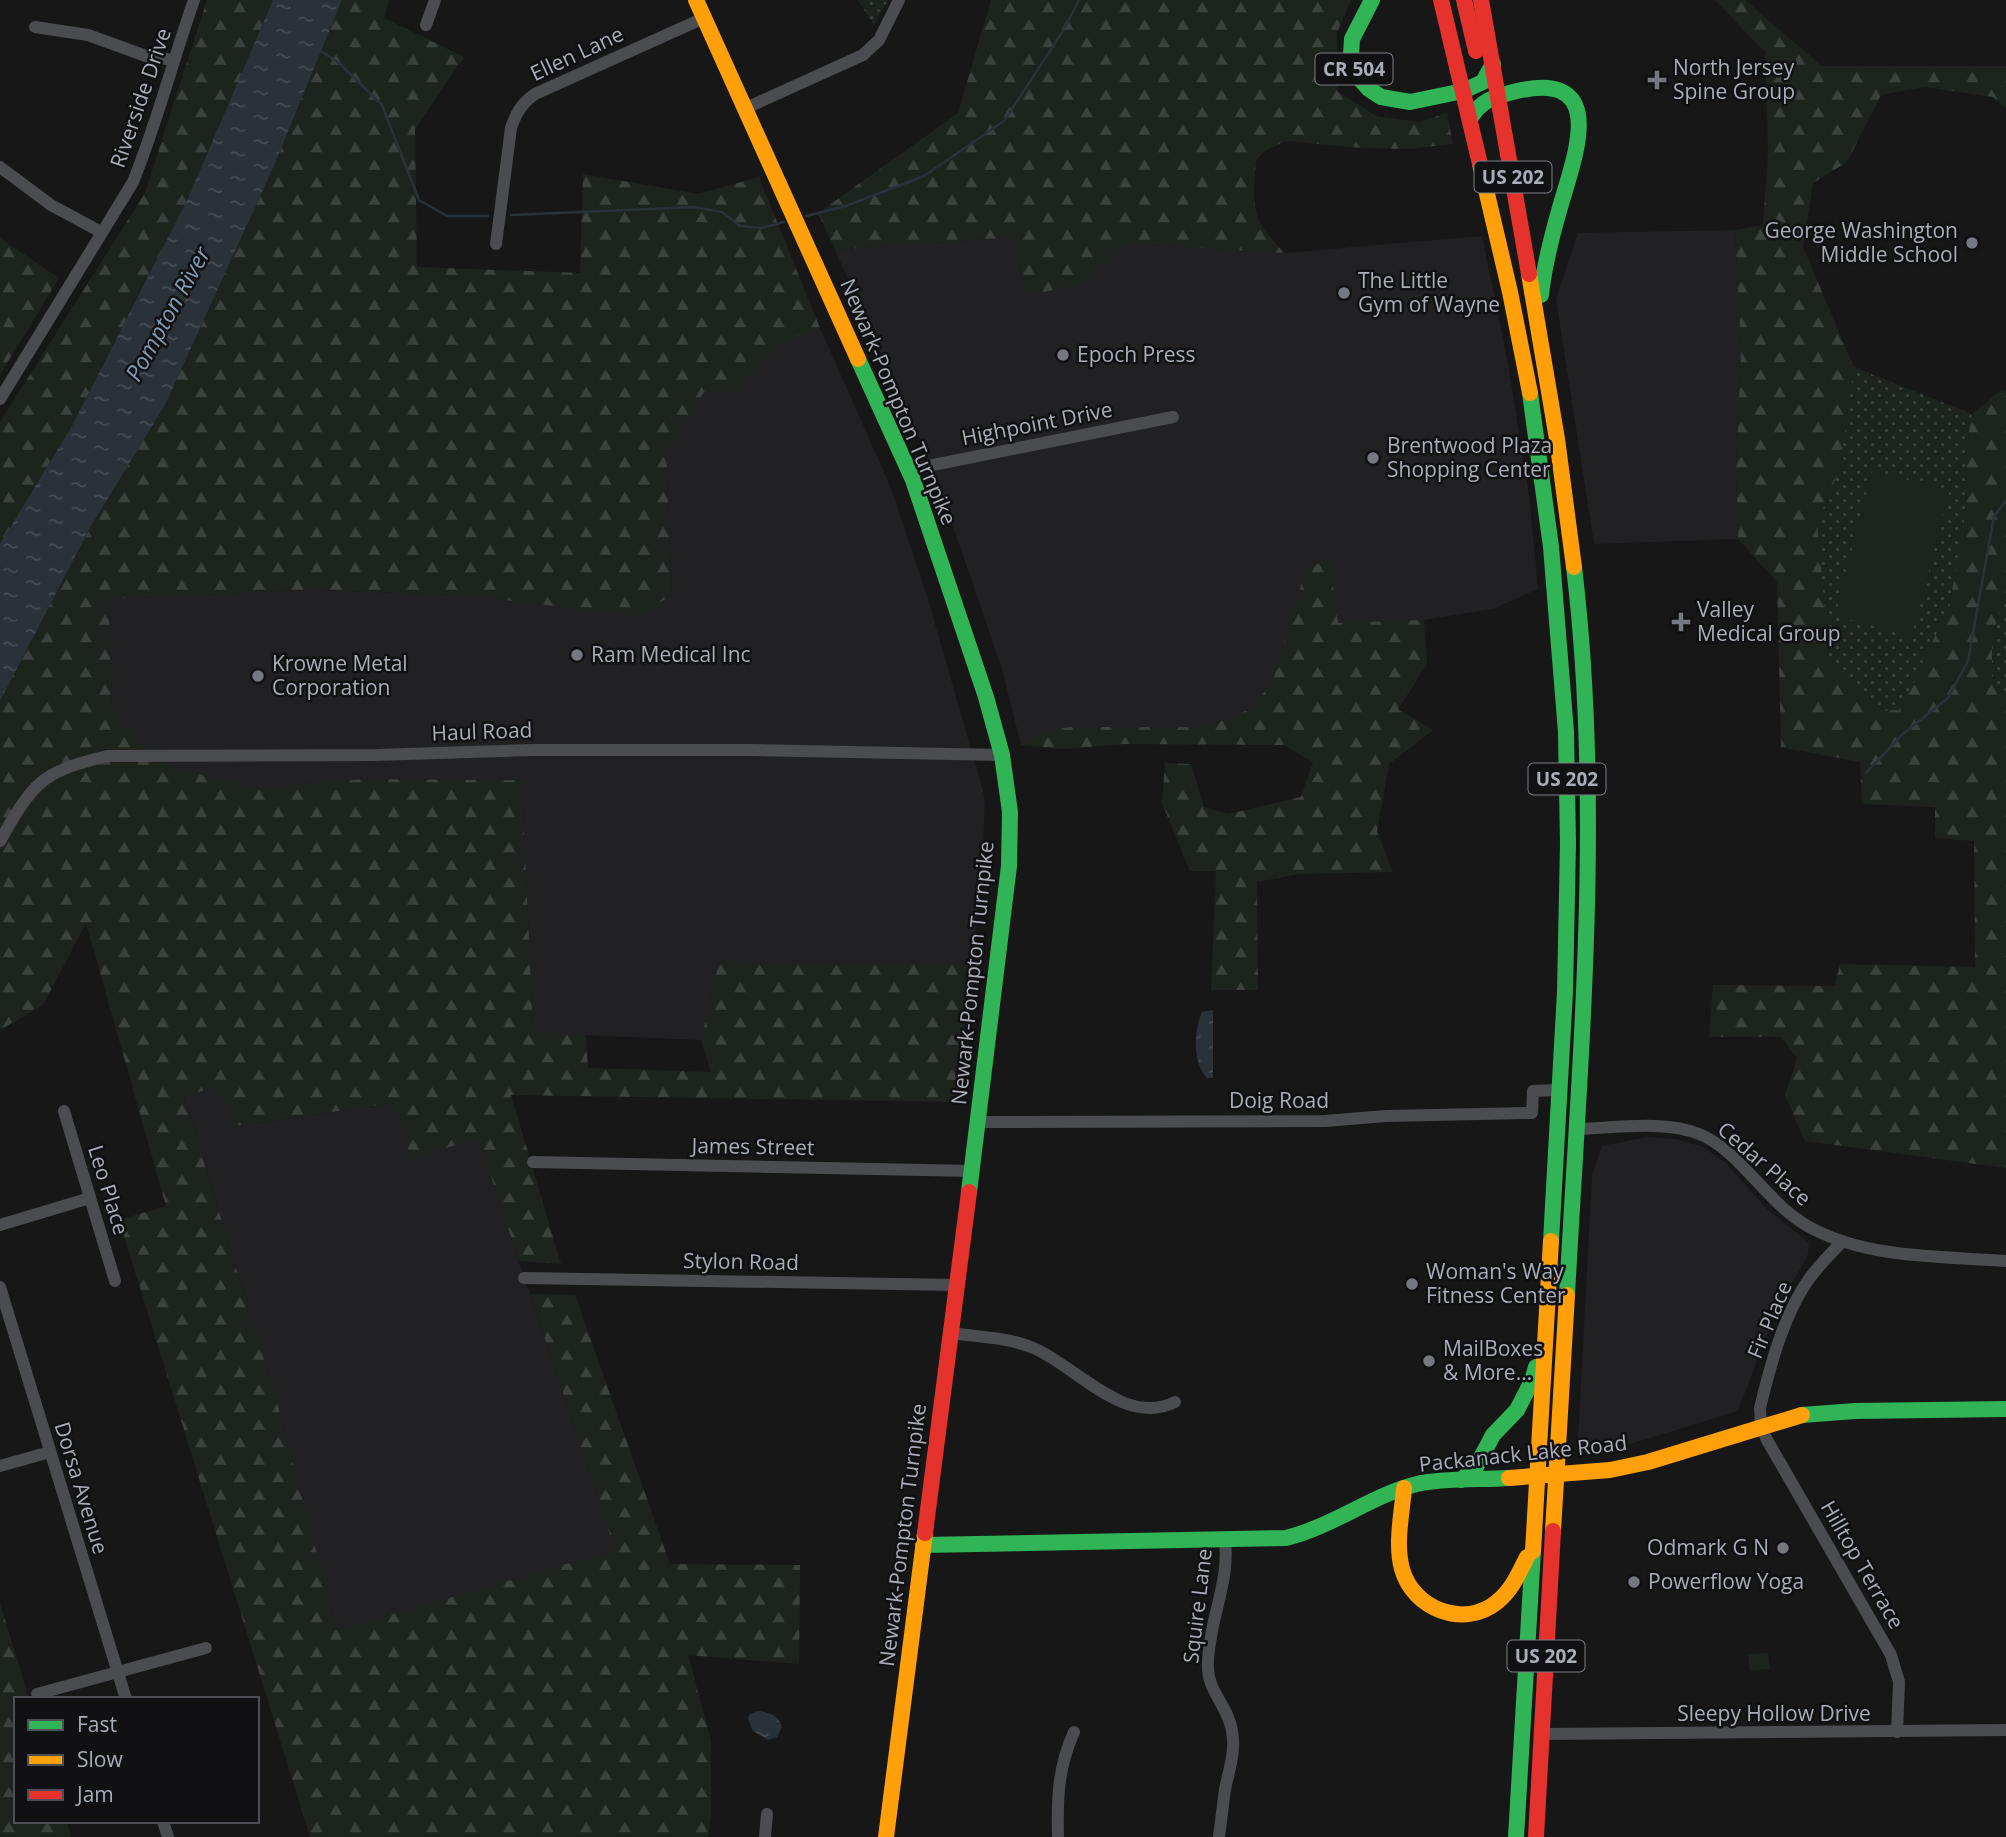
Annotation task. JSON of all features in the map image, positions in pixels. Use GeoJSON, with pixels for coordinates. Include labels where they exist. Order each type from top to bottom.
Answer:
{"type":"FeatureCollection","features":[{"type":"Feature","properties":{"kind":"main road","name":"Newark-Pompton Turnpike"},"geometry":{"type":"LineString","coordinates":[[696,0],[908,470],[943,565],[1002,755],[1010,812],[1009,866],[979,1122],[886,1837]]}},
{"type":"Feature","properties":{"kind":"main road","name":"CR 504"},"geometry":{"type":"LineString","coordinates":[[1371,0],[1352,39],[1350,55],[1354,69],[1368,89],[1381,97],[1410,102],[1463,91],[1483,82]]}},
{"type":"Feature","properties":{"kind":"main road","name":"US 202"},"geometry":{"type":"LineString","coordinates":[[1441,0],[1524,364],[1542,473],[1555,583],[1565,713],[1568,843],[1566,954],[1516,1837]]}},
{"type":"Feature","properties":{"kind":"main road"},"geometry":{"type":"LineString","coordinates":[[1464,0],[1483,82],[1493,98]]}},
{"type":"Feature","properties":{"kind":"main road"},"geometry":{"type":"LineString","coordinates":[[1481,0],[1493,64],[1493,98]]}},
{"type":"Feature","properties":{"kind":"main road"},"geometry":{"type":"LineString","coordinates":[[1483,82],[1493,64]]}},
{"type":"Feature","properties":{"kind":"main road"},"geometry":{"type":"LineString","coordinates":[[1469,119],[1477,105],[1532,87],[1553,88],[1569,97],[1580,117],[1575,153],[1543,272],[1539,323]]}},
{"type":"Feature","properties":{"kind":"main road","name":"US 202"},"geometry":{"type":"LineString","coordinates":[[1493,98],[1539,323],[1572,545],[1586,730],[1587,919],[1536,1837]]}},
{"type":"Feature","properties":{"kind":"main road"},"geometry":{"type":"LineString","coordinates":[[1461,1480],[1476,1467],[1493,1435],[1517,1410],[1532,1381],[1545,1337]]}},
{"type":"Feature","properties":{"kind":"main road","name":"Packanack Lake Road"},"geometry":{"type":"LineString","coordinates":[[923,1545],[1286,1538],[1316,1531],[1379,1497],[1425,1483],[1537,1477],[1629,1466],[1807,1415],[2006,1409]]}},
{"type":"Feature","properties":{"kind":"main road"},"geometry":{"type":"LineString","coordinates":[[1404,1488],[1400,1548],[1402,1567],[1412,1591],[1431,1608],[1458,1615],[1492,1606],[1512,1586],[1532,1548]]}},
{"type":"Feature","properties":{"kind":"street","name":"Riverside Drive"},"geometry":{"type":"LineString","coordinates":[[0,400],[133,182],[194,0]]}},
{"type":"Feature","properties":{"kind":"street"},"geometry":{"type":"LineString","coordinates":[[426,24],[435,0]]}},
{"type":"Feature","properties":{"kind":"street"},"geometry":{"type":"LineString","coordinates":[[746,108],[863,55],[879,40],[899,0]]}},
{"type":"Feature","properties":{"kind":"street","name":"Ellen Lane"},"geometry":{"type":"LineString","coordinates":[[496,244],[511,128],[527,99],[704,18]]}},
{"type":"Feature","properties":{"kind":"street"},"geometry":{"type":"LineString","coordinates":[[35,27],[88,35],[146,56],[173,60]]}},
{"type":"Feature","properties":{"kind":"street"},"geometry":{"type":"LineString","coordinates":[[0,167],[51,205],[101,232]]}},
{"type":"Feature","properties":{"kind":"street","name":"Highpoint Drive"},"geometry":{"type":"LineString","coordinates":[[908,470],[1173,417]]}},
{"type":"Feature","properties":{"kind":"street","name":"Haul Road"},"geometry":{"type":"LineString","coordinates":[[0,841],[29,796],[48,776],[78,763],[107,756],[374,755],[534,750],[752,750],[1002,755]]}},
{"type":"Feature","properties":{"kind":"street","name":"Doig Road"},"geometry":{"type":"LineString","coordinates":[[979,1122],[1351,1120],[1386,1116],[1532,1113],[1533,1091],[1559,1090]]}},
{"type":"Feature","properties":{"kind":"street","name":"Leo Place"},"geometry":{"type":"LineString","coordinates":[[64,1111],[115,1281]]}},
{"type":"Feature","properties":{"kind":"street","name":"Cedar Place"},"geometry":{"type":"LineString","coordinates":[[1577,1129],[1671,1128],[1698,1134],[1725,1150],[1764,1192],[1795,1218],[1842,1242],[1889,1252],[2006,1261]]}},
{"type":"Feature","properties":{"kind":"street","name":"James Street"},"geometry":{"type":"LineString","coordinates":[[533,1162],[972,1171]]}},
{"type":"Feature","properties":{"kind":"street"},"geometry":{"type":"LineString","coordinates":[[0,1225],[90,1198]]}},
{"type":"Feature","properties":{"kind":"street","name":"Fir Place"},"geometry":{"type":"LineString","coordinates":[[1761,1426],[1760,1408],[1768,1375],[1798,1298],[1810,1278],[1842,1242]]}},
{"type":"Feature","properties":{"kind":"street","name":"Stylon Road"},"geometry":{"type":"LineString","coordinates":[[524,1278],[957,1285]]}},
{"type":"Feature","properties":{"kind":"street","name":"Dorsa Avenue"},"geometry":{"type":"LineString","coordinates":[[0,1287],[125,1697]]}},
{"type":"Feature","properties":{"kind":"street"},"geometry":{"type":"LineString","coordinates":[[951,1333],[1030,1346],[1123,1403],[1150,1409],[1163,1408],[1175,1402]]}},
{"type":"Feature","properties":{"kind":"street","name":"Hilltop Terrace"},"geometry":{"type":"LineString","coordinates":[[1761,1426],[1891,1655],[1899,1682],[1897,1732]]}},
{"type":"Feature","properties":{"kind":"street"},"geometry":{"type":"LineString","coordinates":[[0,1466],[50,1452]]}},
{"type":"Feature","properties":{"kind":"street","name":"Squire Lane"},"geometry":{"type":"LineString","coordinates":[[1219,1837],[1234,1740],[1228,1716],[1212,1690],[1208,1664],[1212,1629],[1225,1579],[1225,1540]]}},
{"type":"Feature","properties":{"kind":"street"},"geometry":{"type":"LineString","coordinates":[[37,1694],[206,1648]]}},
{"type":"Feature","properties":{"kind":"street","name":"Sleepy Hollow Drive"},"geometry":{"type":"LineString","coordinates":[[1542,1734],[2006,1731]]}},
{"type":"Feature","properties":{"kind":"street"},"geometry":{"type":"LineString","coordinates":[[1058,1837],[1058,1780],[1074,1732]]}},
{"type":"Feature","properties":{"kind":"street"},"geometry":{"type":"LineString","coordinates":[[765,1837],[767,1814]]}},
{"type":"Feature","properties":{"kind":"shaded area"},"geometry":{"type":"Polygon","coordinates":[[[1735,230],[1741,349],[1736,470],[1738,539],[1594,544],[1556,299],[1578,233],[1735,230]]]}},
{"type":"Feature","properties":{"kind":"shaded area"},"geometry":{"type":"Polygon","coordinates":[[[1482,236],[1508,364],[1529,494],[1538,589],[1493,609],[1424,620],[1337,624],[1329,557],[1305,573],[1273,679],[1253,708],[1206,727],[1069,727],[1038,732],[1021,745],[1002,669],[934,471],[835,250],[1014,237],[1026,296],[1080,284],[1128,244],[1285,253],[1482,236]]]}},
{"type":"Feature","properties":{"kind":"shaded area"},"geometry":{"type":"Polygon","coordinates":[[[820,328],[891,488],[927,596],[983,791],[985,801],[981,876],[972,962],[719,961],[701,1040],[533,1033],[522,780],[365,779],[253,788],[165,765],[112,713],[109,599],[313,590],[461,595],[639,616],[672,595],[666,450],[704,391],[735,391],[785,340],[820,328]]]}},
{"type":"Feature","properties":{"kind":"shaded area"},"geometry":{"type":"Polygon","coordinates":[[[215,1087],[236,1126],[396,1103],[411,1158],[478,1138],[615,1550],[337,1630],[274,1391],[184,1096],[215,1087]]]}},
{"type":"Feature","properties":{"kind":"shaded area"},"geometry":{"type":"Polygon","coordinates":[[[1647,1137],[1677,1139],[1703,1147],[1726,1163],[1766,1208],[1809,1243],[1808,1254],[1772,1321],[1738,1411],[1598,1454],[1589,1453],[1578,1440],[1592,1175],[1602,1146],[1647,1137]]]}},
{"type":"Feature","properties":{"kind":"green space"},"geometry":{"type":"Polygon","coordinates":[[[207,0],[273,0],[189,196],[72,426],[0,544],[0,422],[145,193],[207,0]]]}},
{"type":"Feature","properties":{"kind":"green space"},"geometry":{"type":"Polygon","coordinates":[[[342,0],[389,0],[384,18],[464,57],[415,129],[417,267],[580,273],[583,174],[698,194],[759,177],[820,328],[785,340],[735,391],[704,392],[666,450],[672,595],[639,616],[461,595],[313,590],[109,599],[112,713],[165,765],[253,788],[365,779],[522,780],[533,1032],[586,1035],[588,1068],[711,1072],[701,1040],[719,961],[972,962],[956,1102],[511,1095],[561,1264],[519,1261],[478,1138],[411,1159],[395,1103],[235,1126],[215,1087],[184,1097],[274,1391],[337,1630],[615,1550],[530,1294],[575,1295],[670,1564],[800,1565],[799,1664],[688,1655],[711,1740],[711,1817],[708,1837],[310,1837],[119,1220],[166,1206],[86,923],[43,1005],[0,1030],[0,701],[91,526],[165,405],[273,168],[342,0]]]}},
{"type":"Feature","properties":{"kind":"green space"},"geometry":{"type":"Polygon","coordinates":[[[858,0],[888,0],[874,25],[858,0]]]}},
{"type":"Feature","properties":{"kind":"green space"},"geometry":{"type":"Polygon","coordinates":[[[991,0],[1351,0],[1337,33],[1337,91],[1376,116],[1419,122],[1447,113],[1453,144],[1408,149],[1286,141],[1266,150],[1256,160],[1256,211],[1265,231],[1285,253],[1128,244],[1080,284],[1026,296],[1014,237],[835,250],[818,213],[958,113],[991,0]]]}},
{"type":"Feature","properties":{"kind":"green space"},"geometry":{"type":"Polygon","coordinates":[[[1715,0],[1745,0],[1822,66],[2006,66],[2006,108],[1993,97],[1925,87],[1881,95],[1847,162],[1813,183],[1803,247],[1854,367],[1840,469],[1817,523],[1824,590],[1967,501],[1967,443],[1972,414],[2002,389],[2006,391],[2006,589],[1992,640],[1992,684],[2006,693],[2006,1168],[1805,1141],[1785,1095],[1797,1058],[1781,1037],[1709,1037],[1713,985],[1835,986],[1840,964],[1975,967],[1974,841],[1935,838],[1935,807],[1862,804],[1860,762],[1781,747],[1777,582],[1738,539],[1736,470],[1741,349],[1735,230],[1763,225],[1768,152],[1765,52],[1715,0]]]}},
{"type":"Feature","properties":{"kind":"green space"},"geometry":{"type":"Polygon","coordinates":[[[0,238],[59,278],[0,375],[0,238]]]}},
{"type":"Feature","properties":{"kind":"green space"},"geometry":{"type":"Polygon","coordinates":[[[1854,367],[1972,414],[1967,443],[1967,501],[1950,604],[1901,710],[1877,711],[1830,666],[1817,523],[1840,469],[1854,367]]]}},
{"type":"Feature","properties":{"kind":"green space"},"geometry":{"type":"Polygon","coordinates":[[[1872,471],[1950,490],[1912,636],[1835,616],[1872,471]]]}},
{"type":"Feature","properties":{"kind":"green space"},"geometry":{"type":"Polygon","coordinates":[[[1329,557],[1338,623],[1424,620],[1427,664],[1398,709],[1433,730],[1389,764],[1377,831],[1393,872],[1300,874],[1257,882],[1258,990],[1211,990],[1216,871],[1190,871],[1162,803],[1165,763],[1191,764],[1204,807],[1228,814],[1301,797],[1313,762],[1284,745],[1124,744],[1064,749],[1021,745],[1038,732],[1069,727],[1206,727],[1253,708],[1273,679],[1305,572],[1329,557]]]}},
{"type":"Feature","properties":{"kind":"green space"},"geometry":{"type":"Polygon","coordinates":[[[2006,589],[2006,693],[1992,685],[1992,640],[2006,589]]]}},
{"type":"Feature","properties":{"kind":"green space"},"geometry":{"type":"Polygon","coordinates":[[[0,1603],[28,1697],[14,1697],[14,1823],[68,1823],[71,1837],[0,1837],[0,1603]]]}},
{"type":"Feature","properties":{"kind":"green space"},"geometry":{"type":"Polygon","coordinates":[[[1768,1653],[1770,1669],[1750,1671],[1748,1654],[1768,1653]]]}},
{"type":"Feature","properties":{"kind":"water","name":"Pompton River"},"geometry":{"type":"Polygon","coordinates":[[[273,0],[342,0],[273,168],[165,405],[91,526],[0,701],[0,544],[72,426],[189,196],[273,0]]]}},
{"type":"Feature","properties":{"kind":"water"},"geometry":{"type":"Polygon","coordinates":[[[1213,1010],[1213,1078],[1207,1078],[1199,1063],[1196,1037],[1202,1012],[1213,1010]]]}},
{"type":"Feature","properties":{"kind":"water"},"geometry":{"type":"Polygon","coordinates":[[[758,1711],[778,1719],[782,1727],[777,1737],[768,1740],[753,1731],[749,1715],[758,1711]]]}},
{"type":"Feature","properties":{"kind":"waterway"},"geometry":{"type":"LineString","coordinates":[[806,216],[846,206],[924,176],[1004,121],[1063,31],[1079,0]]}},
{"type":"Feature","properties":{"kind":"waterway"},"geometry":{"type":"LineString","coordinates":[[321,51],[340,64],[382,105],[419,200],[447,216],[488,216]]}},
{"type":"Feature","properties":{"kind":"waterway"},"geometry":{"type":"LineString","coordinates":[[511,215],[695,207],[722,212],[740,226],[761,228],[784,222]]}},
{"type":"Feature","properties":{"kind":"waterway"},"geometry":{"type":"LineString","coordinates":[[1866,773],[1903,734],[1948,698],[1968,661],[1994,516],[2006,501]]}},
{"type":"Feature","properties":{"kind":"traffic: fast"},"geometry":{"type":"LineString","coordinates":[[1372,0],[1352,39],[1351,55],[1359,78],[1381,97],[1410,102],[1463,91],[1483,82],[1493,64]]}},
{"type":"Feature","properties":{"kind":"traffic: fast"},"geometry":{"type":"LineString","coordinates":[[1470,119],[1483,103],[1513,92],[1544,88],[1564,93],[1575,105],[1579,123],[1577,144],[1551,242],[1541,295]]}},
{"type":"Feature","properties":{"kind":"traffic: fast"},"geometry":{"type":"LineString","coordinates":[[858,359],[913,480],[986,697],[1002,755],[1010,812],[1009,866],[969,1192]]}},
{"type":"Feature","properties":{"kind":"traffic: fast"},"geometry":{"type":"LineString","coordinates":[[1530,393],[1551,547],[1566,732],[1568,843],[1565,992],[1551,1241]]}},
{"type":"Feature","properties":{"kind":"traffic: fast"},"geometry":{"type":"LineString","coordinates":[[1567,1295],[1583,1022],[1588,840],[1583,658],[1574,567]]}},
{"type":"Feature","properties":{"kind":"traffic: fast"},"geometry":{"type":"LineString","coordinates":[[1461,1480],[1476,1467],[1493,1435],[1517,1410],[1536,1367]]}},
{"type":"Feature","properties":{"kind":"traffic: fast"},"geometry":{"type":"LineString","coordinates":[[1802,1415],[1855,1411],[2006,1409]]}},
{"type":"Feature","properties":{"kind":"traffic: fast"},"geometry":{"type":"LineString","coordinates":[[923,1545],[1286,1538],[1320,1526],[1384,1495],[1417,1484],[1509,1478]]}},
{"type":"Feature","properties":{"kind":"traffic: fast"},"geometry":{"type":"LineString","coordinates":[[1516,1837],[1533,1551]]}},
{"type":"Feature","properties":{"kind":"traffic: slow"},"geometry":{"type":"LineString","coordinates":[[696,0],[858,359]]}},
{"type":"Feature","properties":{"kind":"traffic: slow"},"geometry":{"type":"LineString","coordinates":[[1480,164],[1530,393]]}},
{"type":"Feature","properties":{"kind":"traffic: slow"},"geometry":{"type":"LineString","coordinates":[[1529,274],[1557,439],[1574,567]]}},
{"type":"Feature","properties":{"kind":"traffic: slow"},"geometry":{"type":"LineString","coordinates":[[1533,1551],[1551,1241]]}},
{"type":"Feature","properties":{"kind":"traffic: slow"},"geometry":{"type":"LineString","coordinates":[[1553,1531],[1567,1295]]}},
{"type":"Feature","properties":{"kind":"traffic: slow"},"geometry":{"type":"LineString","coordinates":[[1509,1478],[1610,1470],[1648,1462],[1802,1415]]}},
{"type":"Feature","properties":{"kind":"traffic: slow"},"geometry":{"type":"LineString","coordinates":[[1404,1488],[1399,1539],[1402,1569],[1408,1583],[1428,1604],[1455,1614],[1484,1610],[1507,1592],[1527,1557]]}},
{"type":"Feature","properties":{"kind":"traffic: slow"},"geometry":{"type":"LineString","coordinates":[[886,1837],[925,1533]]}},
{"type":"Feature","properties":{"kind":"traffic: jam"},"geometry":{"type":"LineString","coordinates":[[1441,0],[1480,164]]}},
{"type":"Feature","properties":{"kind":"traffic: jam"},"geometry":{"type":"LineString","coordinates":[[1464,0],[1476,51]]}},
{"type":"Feature","properties":{"kind":"traffic: jam"},"geometry":{"type":"LineString","coordinates":[[1481,0],[1529,274]]}},
{"type":"Feature","properties":{"kind":"traffic: jam"},"geometry":{"type":"LineString","coordinates":[[925,1533],[969,1192]]}},
{"type":"Feature","properties":{"kind":"traffic: jam"},"geometry":{"type":"LineString","coordinates":[[1536,1837],[1553,1531]]}},
{"type":"Feature","properties":{"kind":"place","name":"North Jersey Spine Group"},"geometry":{"type":"Point","coordinates":[1657,80]}},
{"type":"Feature","properties":{"kind":"place","name":"George Washington Middle School"},"geometry":{"type":"Point","coordinates":[1972,243]}},
{"type":"Feature","properties":{"kind":"place","name":"The Little Gym of Wayne"},"geometry":{"type":"Point","coordinates":[1344,293]}},
{"type":"Feature","properties":{"kind":"place","name":"Epoch Press"},"geometry":{"type":"Point","coordinates":[1063,355]}},
{"type":"Feature","properties":{"kind":"place","name":"Brentwood Plaza Shopping Center"},"geometry":{"type":"Point","coordinates":[1373,458]}},
{"type":"Feature","properties":{"kind":"place","name":"Valley Medical Group"},"geometry":{"type":"Point","coordinates":[1681,622]}},
{"type":"Feature","properties":{"kind":"place","name":"Ram Medical Inc"},"geometry":{"type":"Point","coordinates":[577,655]}},
{"type":"Feature","properties":{"kind":"place","name":"Krowne Metal Corporation"},"geometry":{"type":"Point","coordinates":[258,676]}},
{"type":"Feature","properties":{"kind":"place","name":"Woman's Way Fitness Center"},"geometry":{"type":"Point","coordinates":[1412,1284]}},
{"type":"Feature","properties":{"kind":"place","name":"MailBoxes & More..."},"geometry":{"type":"Point","coordinates":[1429,1361]}},
{"type":"Feature","properties":{"kind":"place","name":"Odmark G N"},"geometry":{"type":"Point","coordinates":[1783,1548]}},
{"type":"Feature","properties":{"kind":"place","name":"Powerflow Yoga"},"geometry":{"type":"Point","coordinates":[1634,1582]}}]}
